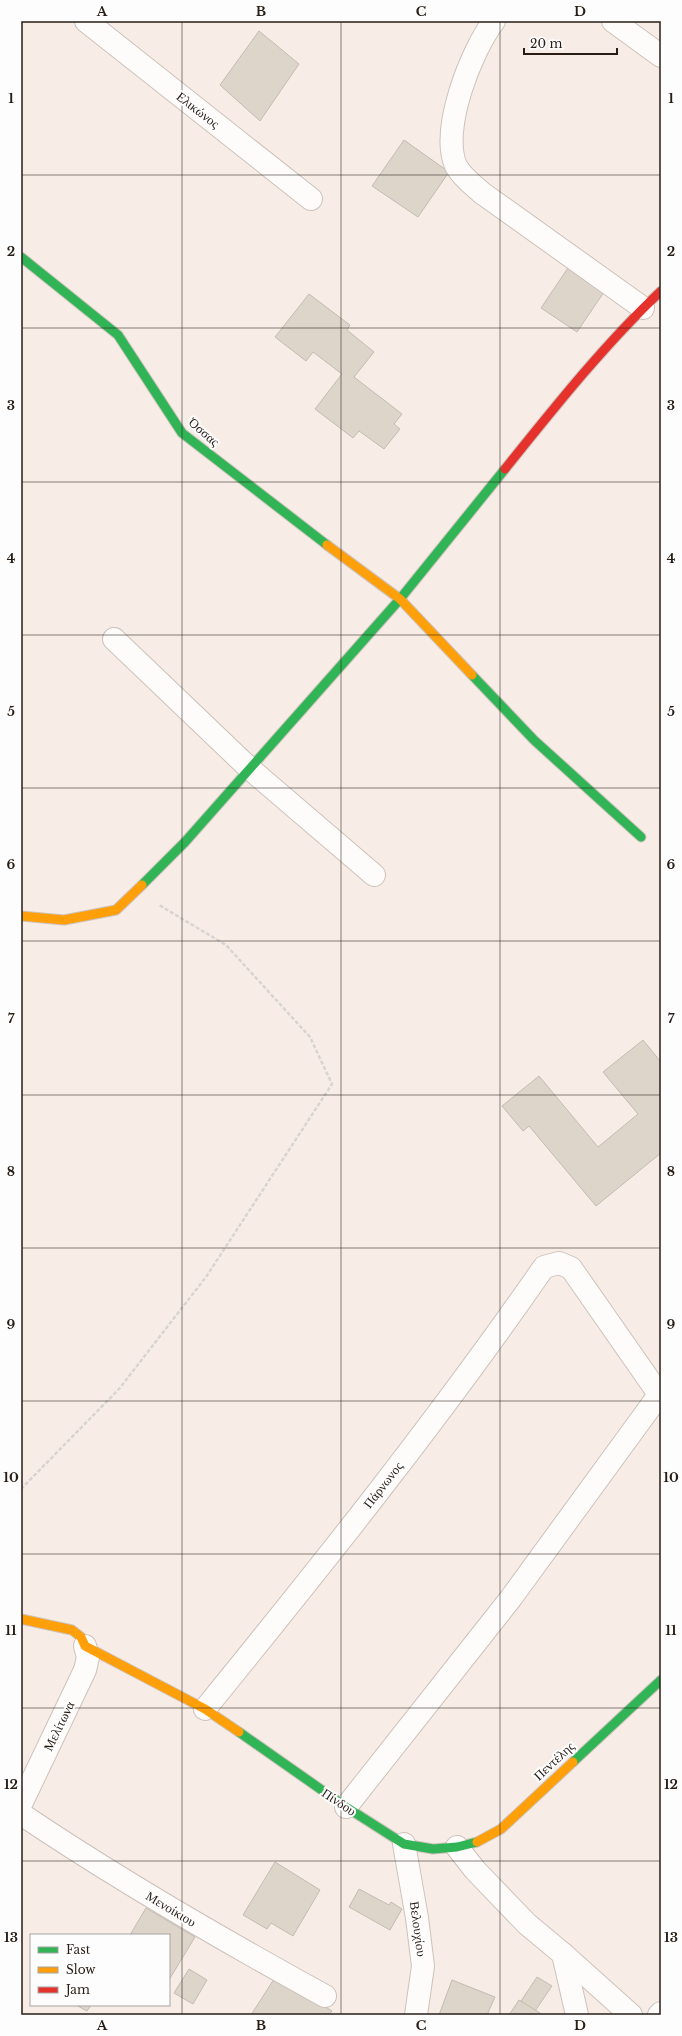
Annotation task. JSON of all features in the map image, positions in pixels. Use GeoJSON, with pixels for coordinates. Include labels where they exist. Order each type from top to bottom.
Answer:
{"type":"FeatureCollection","features":[{"type":"Feature","properties":{"kind":"street","name":"Ελικώνος"},"geometry":{"type":"LineString","coordinates":[[86,21],[311,198]]}},
{"type":"Feature","properties":{"kind":"street"},"geometry":{"type":"LineString","coordinates":[[494,21],[474,54],[454,110],[452,141],[454,160],[457,168],[471,184],[482,193],[643,308]]}},
{"type":"Feature","properties":{"kind":"street"},"geometry":{"type":"LineString","coordinates":[[613,21],[661,56]]}},
{"type":"Feature","properties":{"kind":"street","name":"Όσσας"},"geometry":{"type":"LineString","coordinates":[[21,257],[118,335],[182,433],[270,502],[400,599],[534,740],[641,837]]}},
{"type":"Feature","properties":{"kind":"street"},"geometry":{"type":"LineString","coordinates":[[21,916],[64,920],[116,910],[185,842],[400,599],[553,409],[643,308],[661,291]]}},
{"type":"Feature","properties":{"kind":"street"},"geometry":{"type":"LineString","coordinates":[[114,639],[249,768],[374,875]]}},
{"type":"Feature","properties":{"kind":"street","name":"Πάρνωνος"},"geometry":{"type":"LineString","coordinates":[[205,1709],[314,1574],[476,1364],[544,1267],[558,1263],[571,1268],[660,1396]]}},
{"type":"Feature","properties":{"kind":"street"},"geometry":{"type":"LineString","coordinates":[[346,1807],[511,1598],[660,1396]]}},
{"type":"Feature","properties":{"kind":"street","name":"Πίνδου"},"geometry":{"type":"LineString","coordinates":[[21,1619],[72,1630],[80,1637],[85,1646],[205,1709],[346,1807],[404,1844],[433,1849],[457,1847]]}},
{"type":"Feature","properties":{"kind":"street","name":"Μελίτωνα"},"geometry":{"type":"LineString","coordinates":[[21,1804],[85,1670],[88,1657],[85,1646]]}},
{"type":"Feature","properties":{"kind":"street","name":"Πεντέλης"},"geometry":{"type":"LineString","coordinates":[[457,1847],[479,1841],[501,1829],[661,1680]]}},
{"type":"Feature","properties":{"kind":"street","name":"Μενοίκιου"},"geometry":{"type":"LineString","coordinates":[[21,1814],[77,1851],[219,1938],[325,1996]]}},
{"type":"Feature","properties":{"kind":"street","name":"Βελουχίου"},"geometry":{"type":"LineString","coordinates":[[404,1844],[417,1918],[423,1966],[416,2015]]}},
{"type":"Feature","properties":{"kind":"street"},"geometry":{"type":"LineString","coordinates":[[457,1847],[475,1870],[527,1924],[631,2015]]}},
{"type":"Feature","properties":{"kind":"street"},"geometry":{"type":"LineString","coordinates":[[563,1954],[577,2015]]}},
{"type":"Feature","properties":{"kind":"path"},"geometry":{"type":"LineString","coordinates":[[21,1489],[119,1389],[206,1277],[332,1084],[310,1037],[226,945],[135,890]]}},
{"type":"Feature","properties":{"kind":"building"},"geometry":{"type":"Polygon","coordinates":[[[259,31],[299,64],[260,121],[220,85],[259,31]]]}},
{"type":"Feature","properties":{"kind":"building"},"geometry":{"type":"Polygon","coordinates":[[[404,140],[449,172],[418,217],[372,186],[404,140]]]}},
{"type":"Feature","properties":{"kind":"building"},"geometry":{"type":"Polygon","coordinates":[[[568,268],[604,292],[577,332],[541,308],[568,268]]]}},
{"type":"Feature","properties":{"kind":"building"},"geometry":{"type":"Polygon","coordinates":[[[309,294],[350,325],[347,330],[374,352],[354,377],[402,414],[394,424],[400,429],[384,449],[359,431],[353,438],[315,409],[342,374],[313,352],[306,361],[275,337],[309,294]]]}},
{"type":"Feature","properties":{"kind":"building"},"geometry":{"type":"Polygon","coordinates":[[[643,1040],[661,1062],[661,1153],[596,1206],[529,1126],[523,1131],[502,1106],[539,1076],[598,1147],[638,1114],[603,1072],[643,1040]]]}},
{"type":"Feature","properties":{"kind":"building"},"geometry":{"type":"Polygon","coordinates":[[[275,1862],[320,1890],[293,1936],[271,1923],[267,1929],[243,1915],[275,1862]]]}},
{"type":"Feature","properties":{"kind":"building"},"geometry":{"type":"Polygon","coordinates":[[[359,1889],[389,1905],[391,1902],[402,1909],[390,1930],[349,1907],[359,1889]]]}},
{"type":"Feature","properties":{"kind":"building"},"geometry":{"type":"Polygon","coordinates":[[[146,1908],[195,1937],[170,1978],[170,1934],[131,1934],[146,1908]]]}},
{"type":"Feature","properties":{"kind":"building"},"geometry":{"type":"Polygon","coordinates":[[[189,1969],[207,1980],[193,2004],[174,1993],[189,1969]]]}},
{"type":"Feature","properties":{"kind":"building"},"geometry":{"type":"Polygon","coordinates":[[[276,1976],[332,2011],[329,2015],[251,2015],[276,1976]]]}},
{"type":"Feature","properties":{"kind":"building"},"geometry":{"type":"Polygon","coordinates":[[[537,1977],[552,1986],[535,2011],[521,2001],[537,1977]]]}},
{"type":"Feature","properties":{"kind":"building"},"geometry":{"type":"Polygon","coordinates":[[[452,1980],[495,1997],[487,2015],[439,2015],[452,1980]]]}},
{"type":"Feature","properties":{"kind":"building"},"geometry":{"type":"Polygon","coordinates":[[[519,2000],[540,2013],[539,2015],[509,2015],[519,2000]]]}},
{"type":"Feature","properties":{"kind":"building"},"geometry":{"type":"Polygon","coordinates":[[[78,2006],[90,2006],[87,2011],[78,2006]]]}},
{"type":"Feature","properties":{"kind":"traffic: fast"},"geometry":{"type":"LineString","coordinates":[[21,257],[118,335],[182,433],[327,545]]}},
{"type":"Feature","properties":{"kind":"traffic: fast"},"geometry":{"type":"LineString","coordinates":[[142,885],[185,842],[400,599],[505,469]]}},
{"type":"Feature","properties":{"kind":"traffic: fast"},"geometry":{"type":"LineString","coordinates":[[472,675],[534,740],[641,837]]}},
{"type":"Feature","properties":{"kind":"traffic: fast"},"geometry":{"type":"LineString","coordinates":[[573,1762],[661,1680]]}},
{"type":"Feature","properties":{"kind":"traffic: fast"},"geometry":{"type":"LineString","coordinates":[[239,1732],[346,1807],[404,1844],[433,1849],[457,1847],[477,1842]]}},
{"type":"Feature","properties":{"kind":"traffic: slow"},"geometry":{"type":"LineString","coordinates":[[327,545],[400,599],[472,675]]}},
{"type":"Feature","properties":{"kind":"traffic: slow"},"geometry":{"type":"LineString","coordinates":[[21,916],[64,920],[116,910],[142,885]]}},
{"type":"Feature","properties":{"kind":"traffic: slow"},"geometry":{"type":"LineString","coordinates":[[21,1619],[72,1630],[81,1637],[85,1646],[205,1709],[239,1732]]}},
{"type":"Feature","properties":{"kind":"traffic: slow"},"geometry":{"type":"LineString","coordinates":[[477,1842],[501,1829],[573,1762]]}},
{"type":"Feature","properties":{"kind":"traffic: jam"},"geometry":{"type":"LineString","coordinates":[[505,469],[561,400],[619,333],[661,291]]}}]}
